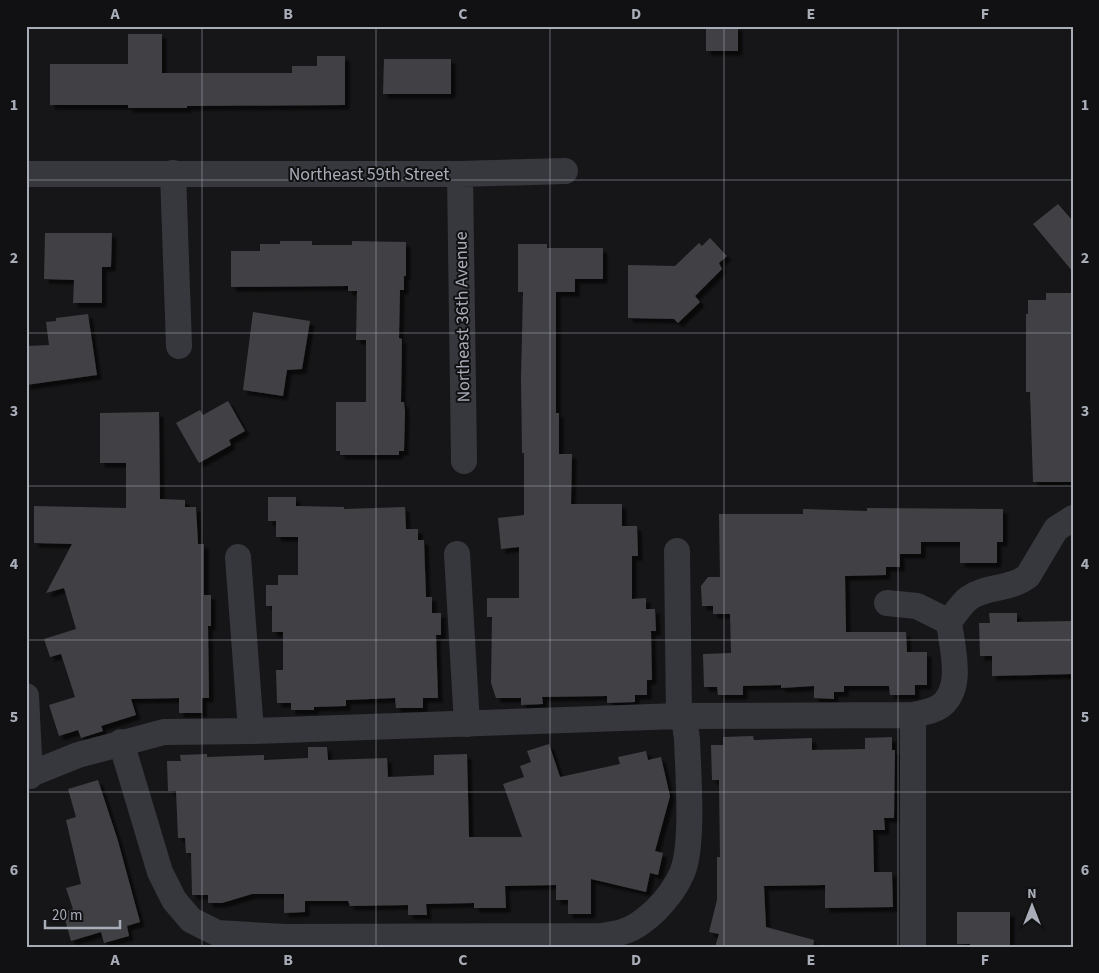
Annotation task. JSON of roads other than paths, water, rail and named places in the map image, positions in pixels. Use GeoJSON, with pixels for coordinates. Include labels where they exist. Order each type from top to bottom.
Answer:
{"type":"FeatureCollection","features":[{"type":"Feature","properties":{"kind":"street","name":"Northeast 59th Street"},"geometry":{"type":"LineString","coordinates":[[26,174],[460,174],[565,171]]}},
{"type":"Feature","properties":{"kind":"street"},"geometry":{"type":"LineString","coordinates":[[173,173],[179,346]]}},
{"type":"Feature","properties":{"kind":"street","name":"Northeast 36th Avenue"},"geometry":{"type":"LineString","coordinates":[[460,174],[464,461]]}},
{"type":"Feature","properties":{"kind":"street"},"geometry":{"type":"LineString","coordinates":[[26,696],[28,776],[78,755],[164,732],[251,731],[679,716],[913,716],[940,706],[953,689],[955,676],[949,622],[970,597],[1022,581],[1028,576],[1053,533],[1073,518]]}},
{"type":"Feature","properties":{"kind":"street"},"geometry":{"type":"LineString","coordinates":[[121,742],[160,872],[174,900],[191,920],[218,932],[285,937],[602,936],[623,933],[643,922],[668,898],[683,871],[688,841],[687,739],[685,725],[679,716],[677,551]]}},
{"type":"Feature","properties":{"kind":"street"},"geometry":{"type":"LineString","coordinates":[[458,554],[467,724]]}},
{"type":"Feature","properties":{"kind":"street"},"geometry":{"type":"LineString","coordinates":[[238,557],[251,731]]}},
{"type":"Feature","properties":{"kind":"street"},"geometry":{"type":"LineString","coordinates":[[888,603],[917,606],[949,622]]}},
{"type":"Feature","properties":{"kind":"street"},"geometry":{"type":"LineString","coordinates":[[913,716],[913,947]]}}]}
